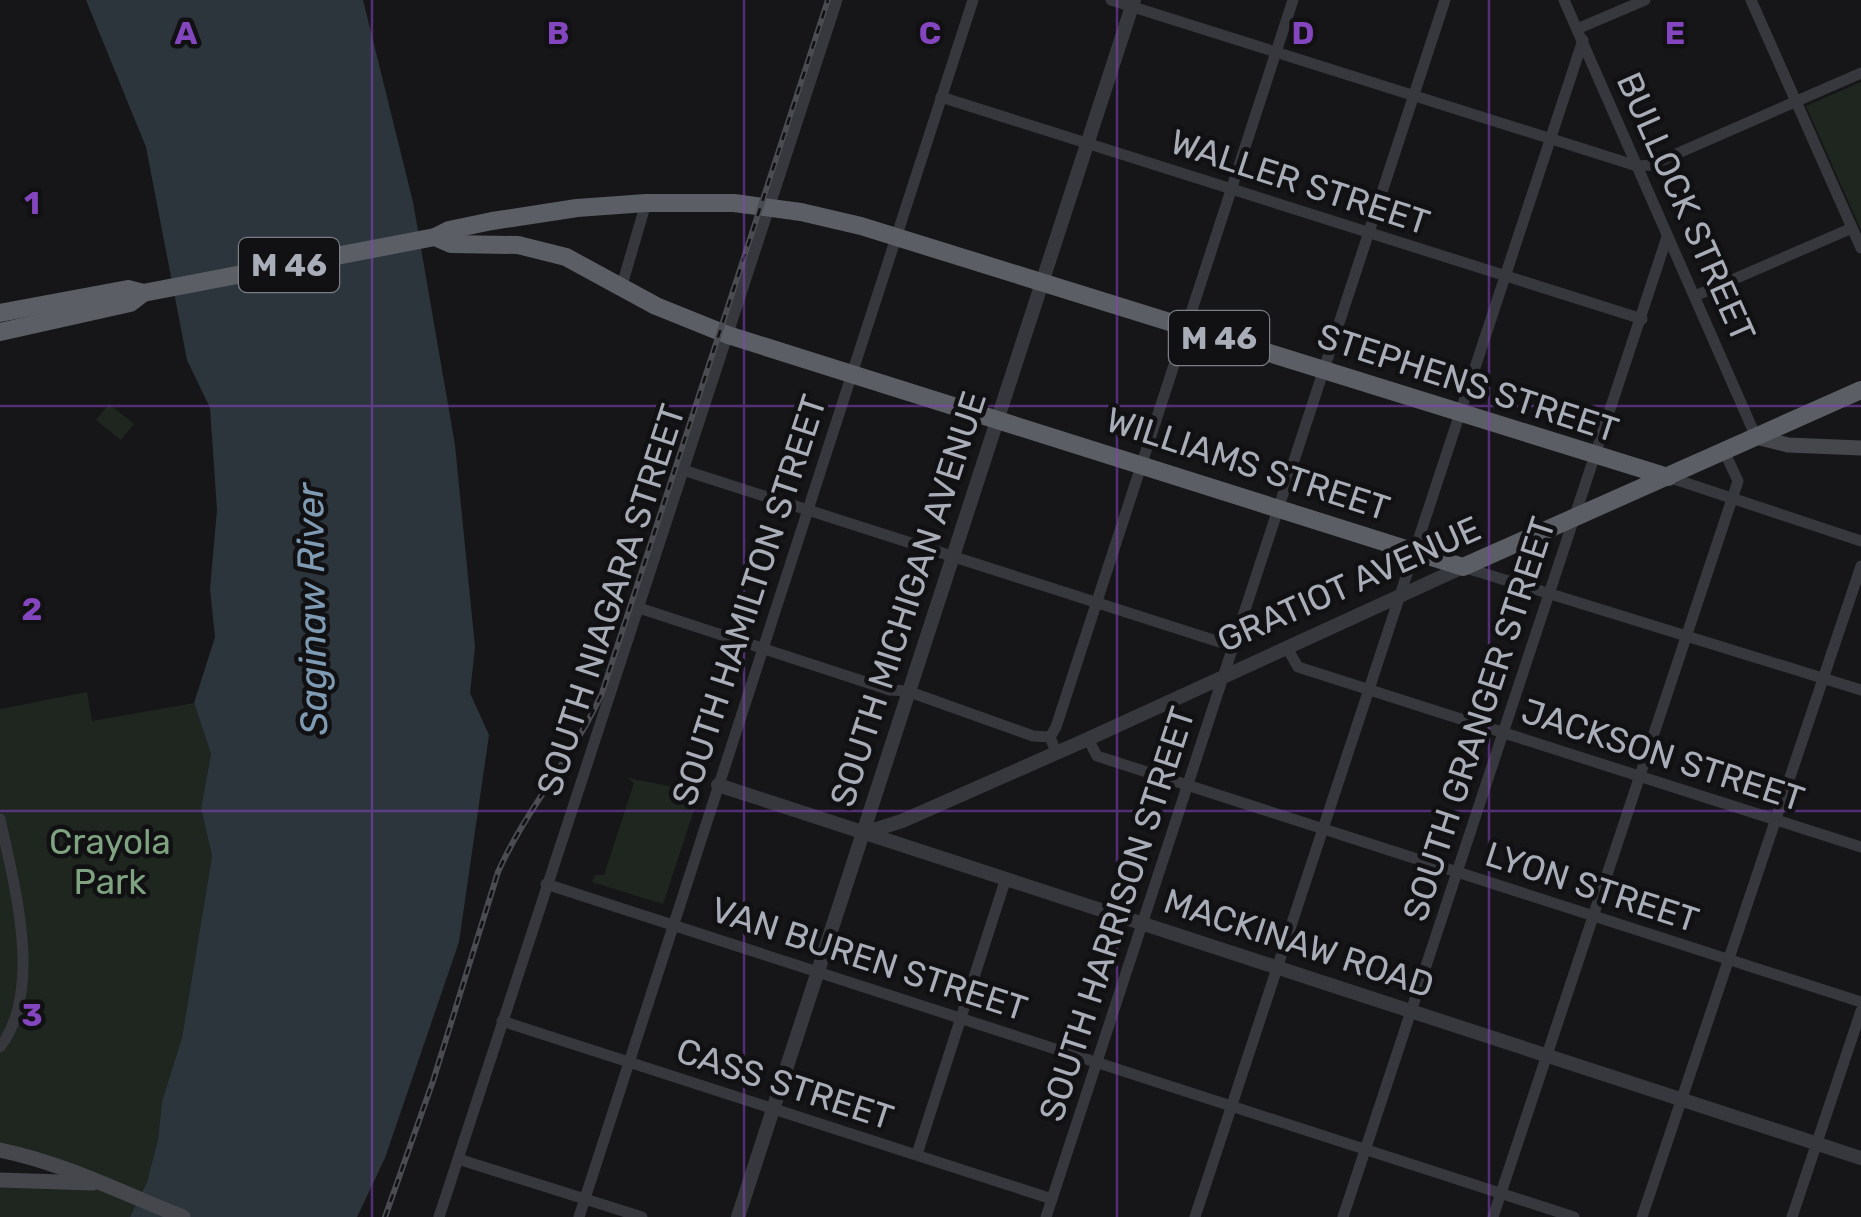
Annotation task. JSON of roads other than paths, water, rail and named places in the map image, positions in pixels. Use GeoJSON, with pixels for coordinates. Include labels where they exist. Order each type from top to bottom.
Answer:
{"type":"FeatureCollection","features":[{"type":"Feature","properties":{"kind":"highway","name":"STEPHENS STREET"},"geometry":{"type":"LineString","coordinates":[[646,203],[715,202],[838,220],[1668,477]]}},
{"type":"Feature","properties":{"kind":"highway","name":"M 46"},"geometry":{"type":"LineString","coordinates":[[0,313],[128,289],[143,293],[435,237],[449,230],[538,213],[646,203]]}},
{"type":"Feature","properties":{"kind":"highway","name":"WILLIAMS STREET"},"geometry":{"type":"LineString","coordinates":[[435,237],[452,244],[485,242],[536,248],[566,257],[672,312],[728,334],[1463,567]]}},
{"type":"Feature","properties":{"kind":"highway","name":"M 46"},"geometry":{"type":"LineString","coordinates":[[0,332],[130,303],[143,293]]}},
{"type":"Feature","properties":{"kind":"highway","name":"GRATIOT AVENUE"},"geometry":{"type":"LineString","coordinates":[[1463,567],[1861,390]]}},
{"type":"Feature","properties":{"kind":"main road"},"geometry":{"type":"LineString","coordinates":[[1756,437],[1788,445],[1861,448]]}},
{"type":"Feature","properties":{"kind":"main road"},"geometry":{"type":"LineString","coordinates":[[0,1150],[48,1160],[97,1184],[183,1217]]}},
{"type":"Feature","properties":{"kind":"main road"},"geometry":{"type":"LineString","coordinates":[[0,1180],[97,1184]]}},
{"type":"Feature","properties":{"kind":"street","name":"SOUTH NIAGARA STREET"},"geometry":{"type":"LineString","coordinates":[[438,1217],[836,0]]}},
{"type":"Feature","properties":{"kind":"street","name":"SOUTH HAMILTON STREET"},"geometry":{"type":"LineString","coordinates":[[579,1217],[973,0]]}},
{"type":"Feature","properties":{"kind":"street"},"geometry":{"type":"LineString","coordinates":[[1111,0],[1133,3],[1276,54],[1637,166],[1651,165],[1861,73]]}},
{"type":"Feature","properties":{"kind":"street"},"geometry":{"type":"LineString","coordinates":[[1050,737],[1293,0]]}},
{"type":"Feature","properties":{"kind":"street","name":"SOUTH HARRISON STREET"},"geometry":{"type":"LineString","coordinates":[[1046,1217],[1445,0]]}},
{"type":"Feature","properties":{"kind":"street","name":"BULLOCK STREET"},"geometry":{"type":"LineString","coordinates":[[1564,0],[1756,437]]}},
{"type":"Feature","properties":{"kind":"street"},"geometry":{"type":"LineString","coordinates":[[1195,1217],[1550,139],[1580,35],[1645,0]]}},
{"type":"Feature","properties":{"kind":"street"},"geometry":{"type":"LineString","coordinates":[[1751,0],[1861,248]]}},
{"type":"Feature","properties":{"kind":"street","name":"SOUTH MICHIGAN AVENUE"},"geometry":{"type":"LineString","coordinates":[[738,1217],[1133,3]]}},
{"type":"Feature","properties":{"kind":"street","name":"WALLER STREET"},"geometry":{"type":"LineString","coordinates":[[941,98],[1642,319]]}},
{"type":"Feature","properties":{"kind":"street"},"geometry":{"type":"LineString","coordinates":[[622,286],[646,203]]}},
{"type":"Feature","properties":{"kind":"street"},"geometry":{"type":"LineString","coordinates":[[1695,296],[1852,228]]}},
{"type":"Feature","properties":{"kind":"street","name":"SOUTH GRANGER STREET"},"geometry":{"type":"LineString","coordinates":[[1343,1217],[1667,238]]}},
{"type":"Feature","properties":{"kind":"street"},"geometry":{"type":"LineString","coordinates":[[1493,1217],[1738,481],[1724,451]]}},
{"type":"Feature","properties":{"kind":"street"},"geometry":{"type":"LineString","coordinates":[[683,470],[1232,646]]}},
{"type":"Feature","properties":{"kind":"street","name":"STEPHENS STREET"},"geometry":{"type":"LineString","coordinates":[[1668,477],[1861,541]]}},
{"type":"Feature","properties":{"kind":"street"},"geometry":{"type":"LineString","coordinates":[[1642,1217],[1861,566]]}},
{"type":"Feature","properties":{"kind":"street","name":"WILLIAMS STREET"},"geometry":{"type":"LineString","coordinates":[[1463,567],[1861,690]]}},
{"type":"Feature","properties":{"kind":"street","name":"GRATIOT AVENUE"},"geometry":{"type":"LineString","coordinates":[[863,834],[902,821],[1088,739],[1463,567]]}},
{"type":"Feature","properties":{"kind":"street"},"geometry":{"type":"LineString","coordinates":[[639,608],[890,690],[908,692],[1033,736],[1050,737]]}},
{"type":"Feature","properties":{"kind":"street","name":"JACKSON STREET"},"geometry":{"type":"LineString","coordinates":[[1287,648],[1298,667],[1861,847]]}},
{"type":"Feature","properties":{"kind":"street"},"geometry":{"type":"LineString","coordinates":[[1050,737],[1056,752]]}},
{"type":"Feature","properties":{"kind":"street","name":"LYON STREET"},"geometry":{"type":"LineString","coordinates":[[1088,739],[1097,756],[1861,1002]]}},
{"type":"Feature","properties":{"kind":"street","name":"MACKINAW ROAD"},"geometry":{"type":"LineString","coordinates":[[718,785],[1861,1158]]}},
{"type":"Feature","properties":{"kind":"street"},"geometry":{"type":"LineString","coordinates":[[0,819],[25,972],[19,1008],[0,1047]]}},
{"type":"Feature","properties":{"kind":"street"},"geometry":{"type":"LineString","coordinates":[[917,1154],[1006,878]]}},
{"type":"Feature","properties":{"kind":"street","name":"VAN BUREN STREET"},"geometry":{"type":"LineString","coordinates":[[546,884],[1574,1217]]}},
{"type":"Feature","properties":{"kind":"street"},"geometry":{"type":"LineString","coordinates":[[1792,1217],[1861,1010]]}},
{"type":"Feature","properties":{"kind":"street","name":"CASS STREET"},"geometry":{"type":"LineString","coordinates":[[502,1020],[1052,1198]]}},
{"type":"Feature","properties":{"kind":"street"},"geometry":{"type":"LineString","coordinates":[[458,1159],[642,1217]]}},
{"type":"Feature","properties":{"kind":"water","name":"Saginaw River"},"geometry":{"type":"Polygon","coordinates":[[[86,0],[363,0],[413,202],[455,445],[475,647],[470,693],[489,735],[459,942],[385,1158],[357,1217],[130,1217],[147,1182],[162,1101],[182,1038],[212,856],[201,808],[211,754],[194,703],[215,637],[210,589],[217,510],[210,408],[187,360],[146,147],[86,0]]]}},
{"type":"Feature","properties":{"kind":"railway"},"geometry":{"type":"LineString","coordinates":[[385,1217],[433,1081],[498,872],[602,693],[828,0]]}},
{"type":"Feature","properties":{"kind":"park label","name":"Crayola Park"},"geometry":{"type":"Point","coordinates":[110,862]}}]}
